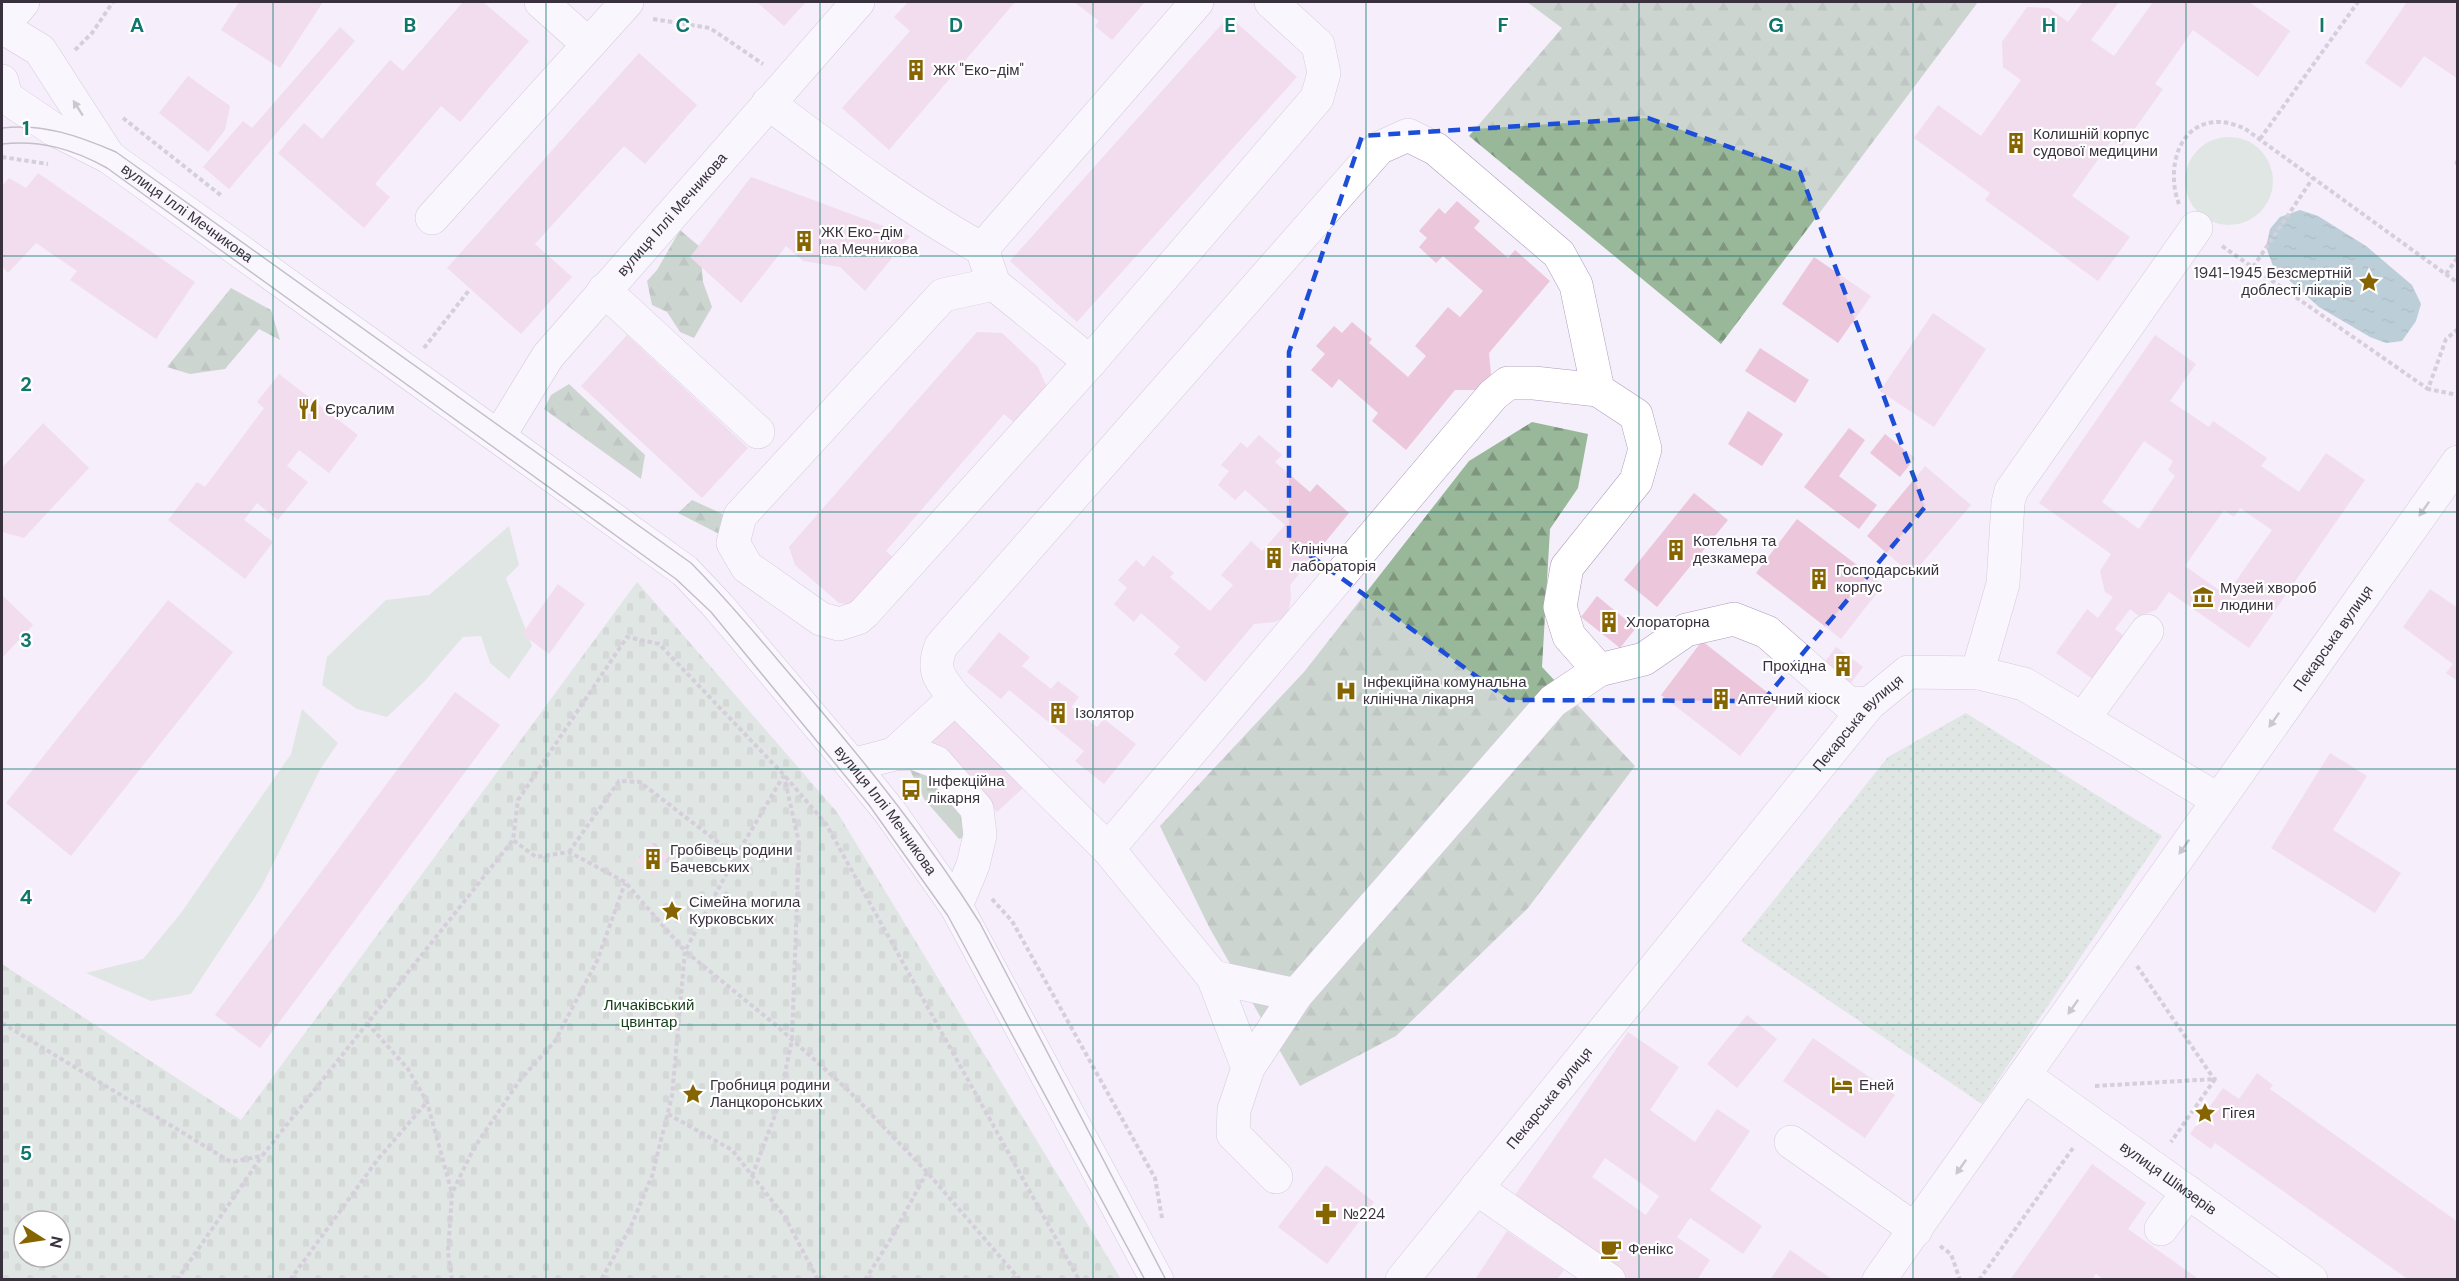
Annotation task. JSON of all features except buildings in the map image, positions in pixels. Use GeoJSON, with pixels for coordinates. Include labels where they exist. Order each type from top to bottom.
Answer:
{"type":"FeatureCollection","features":[{"type":"Feature","properties":{"kind":"street"},"geometry":{"type":"LineString","coordinates":[[2,28],[23,2]]}},
{"type":"Feature","properties":{"kind":"street"},"geometry":{"type":"LineString","coordinates":[[541,2],[588,44]]}},
{"type":"Feature","properties":{"kind":"street","name":"вулиця Іллі Мечникова"},"geometry":{"type":"LineString","coordinates":[[499,436],[548,356],[858,2]]}},
{"type":"Feature","properties":{"kind":"street"},"geometry":{"type":"LineString","coordinates":[[982,249],[1197,2]]}},
{"type":"Feature","properties":{"kind":"street"},"geometry":{"type":"LineString","coordinates":[[994,284],[943,295],[740,516],[733,543],[747,567],[821,619],[839,624],[858,618],[1090,362],[1317,98],[1324,73],[1318,45],[1271,2]]}},
{"type":"Feature","properties":{"kind":"street"},"geometry":{"type":"LineString","coordinates":[[432,218],[622,7]]}},
{"type":"Feature","properties":{"kind":"street","name":"вулиця Іллі Мечникова"},"geometry":{"type":"LineString","coordinates":[[2,28],[40,50],[109,157]]}},
{"type":"Feature","properties":{"kind":"street","name":"вулиця Іллі Мечникова"},"geometry":{"type":"LineString","coordinates":[[2,81],[6,97],[53,129],[109,157],[685,571],[719,607],[852,765],[890,812],[956,906],[1157,1280]]}},
{"type":"Feature","properties":{"kind":"street"},"geometry":{"type":"LineString","coordinates":[[778,92],[884,190],[982,249],[994,284],[1090,362]]}},
{"type":"Feature","properties":{"kind":"street"},"geometry":{"type":"LineString","coordinates":[[1248,1068],[1213,977],[1108,849],[955,699],[936,673],[935,660],[941,646],[1379,148],[1408,135],[1436,149],[1559,254],[1576,285],[1598,390]]}},
{"type":"Feature","properties":{"kind":"street"},"geometry":{"type":"LineString","coordinates":[[1979,673],[2003,585],[2008,503],[2011,491],[2196,228]]}},
{"type":"Feature","properties":{"kind":"street"},"geometry":{"type":"LineString","coordinates":[[604,290],[758,432]]}},
{"type":"Feature","properties":{"kind":"street"},"geometry":{"type":"LineString","coordinates":[[1108,849],[1493,395],[1508,383],[1534,383],[1598,390],[1636,415],[1644,449],[1636,481],[1567,567],[1560,606],[1569,636],[1599,670]]}},
{"type":"Feature","properties":{"kind":"street","name":"Пекарська вулиця"},"geometry":{"type":"LineString","coordinates":[[1402,1280],[1869,704],[1908,672],[1979,673],[2024,684],[2217,799],[2457,462]]}},
{"type":"Feature","properties":{"kind":"street"},"geometry":{"type":"LineString","coordinates":[[1276,1177],[1233,1134],[1234,1110],[1248,1068],[1296,995],[1552,701],[1599,670],[1644,659],[1686,630],[1734,619],[1767,632],[1848,703],[1869,704]]}},
{"type":"Feature","properties":{"kind":"street"},"geometry":{"type":"LineString","coordinates":[[2083,719],[2147,631]]}},
{"type":"Feature","properties":{"kind":"street"},"geometry":{"type":"LineString","coordinates":[[894,754],[955,699]]}},
{"type":"Feature","properties":{"kind":"street"},"geometry":{"type":"LineString","coordinates":[[852,765],[894,754],[913,753],[936,762],[977,808],[980,835],[956,906]]}},
{"type":"Feature","properties":{"kind":"street"},"geometry":{"type":"LineString","coordinates":[[1879,1280],[2025,1076],[2217,799]]}},
{"type":"Feature","properties":{"kind":"street"},"geometry":{"type":"LineString","coordinates":[[1213,977],[1296,995]]}},
{"type":"Feature","properties":{"kind":"street","name":"вулиця Шімзерів"},"geometry":{"type":"LineString","coordinates":[[2025,1076],[2311,1280]]}},
{"type":"Feature","properties":{"kind":"street"},"geometry":{"type":"LineString","coordinates":[[1791,1142],[1916,1230]]}},
{"type":"Feature","properties":{"kind":"street"},"geometry":{"type":"LineString","coordinates":[[1476,1188],[1609,1280]]}},
{"type":"Feature","properties":{"kind":"street"},"geometry":{"type":"LineString","coordinates":[[2161,1229],[2188,1192]]}},
{"type":"Feature","properties":{"kind":"path"},"geometry":{"type":"LineString","coordinates":[[70,56],[92,33],[113,2]]}},
{"type":"Feature","properties":{"kind":"path"},"geometry":{"type":"LineString","coordinates":[[2260,139],[2358,2]]}},
{"type":"Feature","properties":{"kind":"path"},"geometry":{"type":"LineString","coordinates":[[622,7],[710,28],[778,92]]}},
{"type":"Feature","properties":{"kind":"path"},"geometry":{"type":"LineString","coordinates":[[2457,283],[2244,128],[2221,122],[2200,126],[2181,142],[2174,163],[2174,191],[2183,215],[2196,228],[2427,389],[2457,395]]}},
{"type":"Feature","properties":{"kind":"path"},"geometry":{"type":"LineString","coordinates":[[2,157],[59,165]]}},
{"type":"Feature","properties":{"kind":"path"},"geometry":{"type":"LineString","coordinates":[[2253,267],[2313,178]]}},
{"type":"Feature","properties":{"kind":"path"},"geometry":{"type":"LineString","coordinates":[[2446,274],[2457,257]]}},
{"type":"Feature","properties":{"kind":"path"},"geometry":{"type":"LineString","coordinates":[[424,348],[470,289]]}},
{"type":"Feature","properties":{"kind":"path"},"geometry":{"type":"LineString","coordinates":[[2427,389],[2446,339],[2457,329]]}},
{"type":"Feature","properties":{"kind":"path"},"geometry":{"type":"LineString","coordinates":[[177,1280],[262,1156],[513,840],[518,800],[627,637],[659,644],[784,775],[826,824],[1079,1280]]}},
{"type":"Feature","properties":{"kind":"path"},"geometry":{"type":"LineString","coordinates":[[601,1280],[631,1226],[652,1176],[672,1096],[685,951],[736,856],[784,775]]}},
{"type":"Feature","properties":{"kind":"path"},"geometry":{"type":"LineString","coordinates":[[752,1176],[777,1110],[792,1040],[799,843],[784,775]]}},
{"type":"Feature","properties":{"kind":"path"},"geometry":{"type":"LineString","coordinates":[[569,852],[619,781],[640,782],[736,856]]}},
{"type":"Feature","properties":{"kind":"path"},"geometry":{"type":"LineString","coordinates":[[513,840],[536,857],[569,852],[625,882],[685,951],[848,1090],[927,1172],[1020,1280]]}},
{"type":"Feature","properties":{"kind":"path"},"geometry":{"type":"LineString","coordinates":[[969,872],[1012,921],[1155,1178],[1162,1222]]}},
{"type":"Feature","properties":{"kind":"path"},"geometry":{"type":"LineString","coordinates":[[452,1193],[481,1138],[520,1080],[555,1041],[597,961],[625,882]]}},
{"type":"Feature","properties":{"kind":"path"},"geometry":{"type":"LineString","coordinates":[[2133,960],[2215,1079]]}},
{"type":"Feature","properties":{"kind":"path"},"geometry":{"type":"LineString","coordinates":[[2,1023],[231,1162],[262,1156]]}},
{"type":"Feature","properties":{"kind":"path"},"geometry":{"type":"LineString","coordinates":[[367,1023],[408,1069],[427,1102],[452,1193],[448,1252],[452,1280]]}},
{"type":"Feature","properties":{"kind":"path"},"geometry":{"type":"LineString","coordinates":[[2088,1086],[2215,1079]]}},
{"type":"Feature","properties":{"kind":"path"},"geometry":{"type":"LineString","coordinates":[[2153,1167],[2215,1079]]}},
{"type":"Feature","properties":{"kind":"path"},"geometry":{"type":"LineString","coordinates":[[290,1280],[378,1159],[427,1102]]}},
{"type":"Feature","properties":{"kind":"path"},"geometry":{"type":"LineString","coordinates":[[668,1113],[732,1150],[785,1217],[818,1280]]}},
{"type":"Feature","properties":{"kind":"path"},"geometry":{"type":"LineString","coordinates":[[1979,1280],[2091,1123]]}},
{"type":"Feature","properties":{"kind":"path"},"geometry":{"type":"LineString","coordinates":[[865,1280],[892,1237],[927,1172]]}},
{"type":"Feature","properties":{"kind":"path"},"geometry":{"type":"LineString","coordinates":[[1951,1254],[1960,1280]]}},
{"type":"Feature","properties":{"kind":"highlighted area"},"geometry":{"type":"Polygon","coordinates":[[[1648,118],[1800,172],[1925,507],[1763,701],[1509,700],[1289,540],[1289,352],[1362,136],[1648,118]]]}},
{"type":"Feature","properties":{"kind":"green space"},"geometry":{"type":"Polygon","coordinates":[[[1527,2],[1978,2],[1721,344],[1469,136],[1562,28],[1527,2]]]}},
{"type":"Feature","properties":{"kind":"green space"},"geometry":{"type":"Polygon","coordinates":[[[2229,137],[2254,144],[2266,156],[2273,181],[2266,206],[2254,218],[2229,225],[2204,218],[2192,206],[2185,181],[2192,156],[2204,144],[2229,137]]]}},
{"type":"Feature","properties":{"kind":"green space"},"geometry":{"type":"Polygon","coordinates":[[[680,230],[700,247],[703,282],[712,307],[694,338],[680,332],[667,312],[652,305],[647,281],[657,270],[680,230]]]}},
{"type":"Feature","properties":{"kind":"green space"},"geometry":{"type":"Polygon","coordinates":[[[231,288],[271,310],[280,340],[259,329],[225,369],[190,374],[167,367],[231,288]]]}},
{"type":"Feature","properties":{"kind":"green space"},"geometry":{"type":"Polygon","coordinates":[[[569,384],[645,455],[641,479],[544,409],[551,395],[569,384]]]}},
{"type":"Feature","properties":{"kind":"green space"},"geometry":{"type":"Polygon","coordinates":[[[1532,422],[1588,434],[1578,488],[1550,529],[1542,667],[1635,766],[1528,908],[1396,1036],[1300,1086],[1209,927],[1160,826],[1304,672],[1469,461],[1532,422]]]}},
{"type":"Feature","properties":{"kind":"green space"},"geometry":{"type":"Polygon","coordinates":[[[692,500],[727,516],[729,539],[678,513],[692,500]]]}},
{"type":"Feature","properties":{"kind":"green space"},"geometry":{"type":"Polygon","coordinates":[[[509,526],[519,565],[506,578],[532,646],[509,679],[490,663],[481,636],[463,637],[424,682],[387,717],[357,709],[322,685],[327,657],[386,600],[429,595],[509,526]]]}},
{"type":"Feature","properties":{"kind":"green space","name":"Личаківський цвинтар"},"geometry":{"type":"Polygon","coordinates":[[[637,582],[837,812],[1121,1279],[2,1279],[2,964],[241,1120],[637,582]]]}},
{"type":"Feature","properties":{"kind":"green space"},"geometry":{"type":"Polygon","coordinates":[[[302,709],[338,743],[321,768],[261,888],[191,994],[151,1001],[86,973],[143,959],[181,913],[291,754],[302,709]]]}},
{"type":"Feature","properties":{"kind":"green space"},"geometry":{"type":"Polygon","coordinates":[[[1966,713],[2162,836],[1982,1104],[1741,941],[1888,757],[1966,713]]]}},
{"type":"Feature","properties":{"kind":"green space"},"geometry":{"type":"Polygon","coordinates":[[[909,768],[941,780],[968,821],[966,837],[959,839],[924,799],[909,768]]]}},
{"type":"Feature","properties":{"kind":"water"},"geometry":{"type":"Polygon","coordinates":[[[2300,210],[2318,216],[2366,246],[2412,285],[2421,304],[2416,321],[2402,341],[2386,343],[2370,337],[2319,307],[2273,266],[2266,247],[2270,229],[2280,217],[2300,210]]]}},
{"type":"Feature","properties":{"kind":"tram line"},"geometry":{"type":"LineString","coordinates":[[2,128],[46,129],[116,152],[691,563],[750,627],[852,748],[919,834],[980,923],[1166,1280]]}},
{"type":"Feature","properties":{"kind":"tram line"},"geometry":{"type":"LineString","coordinates":[[2,144],[30,143],[56,147],[107,168],[676,579],[711,612],[869,805],[948,916],[1145,1280]]}},
{"type":"Feature","properties":{"kind":"place","name":"ЖК \"Еко-дім\""},"geometry":{"type":"Point","coordinates":[916,70]}},
{"type":"Feature","properties":{"kind":"place","name":"Колишній корпус судової медицини"},"geometry":{"type":"Point","coordinates":[2016,143]}},
{"type":"Feature","properties":{"kind":"place","name":"ЖК Еко-дім на Мечникова"},"geometry":{"type":"Point","coordinates":[804,241]}},
{"type":"Feature","properties":{"kind":"place","name":"1941-1945 Безсмертній доблесті лікарів"},"geometry":{"type":"Point","coordinates":[2369,282]}},
{"type":"Feature","properties":{"kind":"place","name":"Єрусалим"},"geometry":{"type":"Point","coordinates":[308,409]}},
{"type":"Feature","properties":{"kind":"place","name":"Котельня та дезкамера"},"geometry":{"type":"Point","coordinates":[1676,550]}},
{"type":"Feature","properties":{"kind":"place","name":"Клінічна лабораторія"},"geometry":{"type":"Point","coordinates":[1274,558]}},
{"type":"Feature","properties":{"kind":"place","name":"Господарський корпус"},"geometry":{"type":"Point","coordinates":[1819,579]}},
{"type":"Feature","properties":{"kind":"place","name":"Музей хвороб людини"},"geometry":{"type":"Point","coordinates":[2203,597]}},
{"type":"Feature","properties":{"kind":"place","name":"Хлораторна"},"geometry":{"type":"Point","coordinates":[1609,622]}},
{"type":"Feature","properties":{"kind":"place","name":"Прохідна"},"geometry":{"type":"Point","coordinates":[1843,666]}},
{"type":"Feature","properties":{"kind":"place","name":"Інфекційна комунальна клінічна лікарня"},"geometry":{"type":"Point","coordinates":[1346,691]}},
{"type":"Feature","properties":{"kind":"place","name":"Аптечний кіоск"},"geometry":{"type":"Point","coordinates":[1721,699]}},
{"type":"Feature","properties":{"kind":"place","name":"Ізолятор"},"geometry":{"type":"Point","coordinates":[1058,713]}},
{"type":"Feature","properties":{"kind":"place","name":"Інфекційна лікарня"},"geometry":{"type":"Point","coordinates":[911,790]}},
{"type":"Feature","properties":{"kind":"place","name":"Гробівець родини Бачевських"},"geometry":{"type":"Point","coordinates":[653,859]}},
{"type":"Feature","properties":{"kind":"place","name":"Сімейна могила Курковських"},"geometry":{"type":"Point","coordinates":[672,911]}},
{"type":"Feature","properties":{"kind":"place","name":"Еней"},"geometry":{"type":"Point","coordinates":[1842,1085]}},
{"type":"Feature","properties":{"kind":"place","name":"Гробниця родини Ланцкоронських"},"geometry":{"type":"Point","coordinates":[693,1094]}},
{"type":"Feature","properties":{"kind":"place","name":"Гігея"},"geometry":{"type":"Point","coordinates":[2205,1113]}},
{"type":"Feature","properties":{"kind":"place","name":"№224"},"geometry":{"type":"Point","coordinates":[1326,1214]}},
{"type":"Feature","properties":{"kind":"place","name":"Фенікс"},"geometry":{"type":"Point","coordinates":[1611,1249]}}]}
